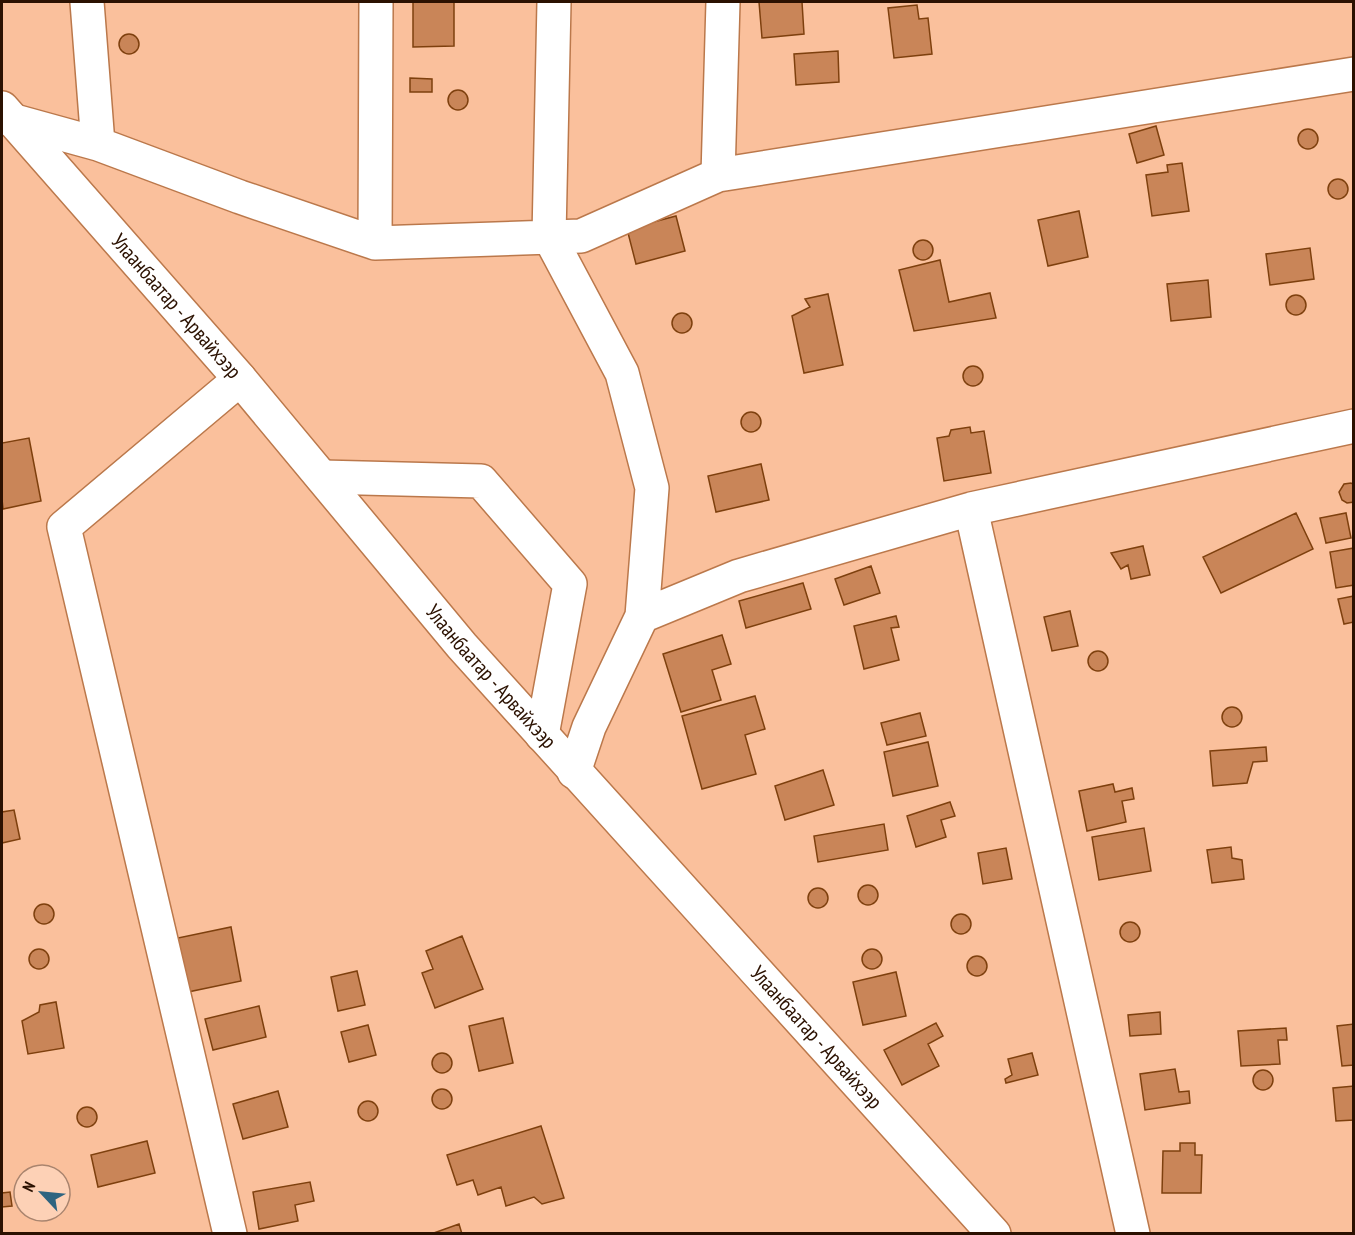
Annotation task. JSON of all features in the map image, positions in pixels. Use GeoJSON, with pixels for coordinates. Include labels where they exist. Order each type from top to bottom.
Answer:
{"type":"FeatureCollection","features":[{"type":"Feature","properties":{"kind":"main road"},"geometry":{"type":"LineString","coordinates":[[87,2],[98,144]]}},
{"type":"Feature","properties":{"kind":"main road"},"geometry":{"type":"LineString","coordinates":[[375,243],[376,2]]}},
{"type":"Feature","properties":{"kind":"main road"},"geometry":{"type":"LineString","coordinates":[[554,2],[549,236],[622,373],[652,488],[642,616],[589,727],[574,772]]}},
{"type":"Feature","properties":{"kind":"main road"},"geometry":{"type":"LineString","coordinates":[[718,175],[723,2]]}},
{"type":"Feature","properties":{"kind":"main road"},"geometry":{"type":"LineString","coordinates":[[6,114],[98,144],[240,197],[375,243],[581,236],[718,175],[1353,74]]}},
{"type":"Feature","properties":{"kind":"main road","name":"Улаанбаатар - Арвайхээр"},"geometry":{"type":"LineString","coordinates":[[6,114],[240,379],[462,646],[994,1233]]}},
{"type":"Feature","properties":{"kind":"main road"},"geometry":{"type":"LineString","coordinates":[[230,1233],[64,527],[240,379]]}},
{"type":"Feature","properties":{"kind":"main road"},"geometry":{"type":"LineString","coordinates":[[642,616],[739,576],[971,509],[1353,426]]}},
{"type":"Feature","properties":{"kind":"main road"},"geometry":{"type":"LineString","coordinates":[[322,477],[481,481],[570,584],[542,735]]}},
{"type":"Feature","properties":{"kind":"main road"},"geometry":{"type":"LineString","coordinates":[[971,509],[1134,1233]]}},
{"type":"Feature","properties":{"kind":"building"},"geometry":{"type":"Polygon","coordinates":[[[413,2],[454,2],[454,46],[413,47],[413,2]]]}},
{"type":"Feature","properties":{"kind":"building"},"geometry":{"type":"Polygon","coordinates":[[[759,2],[802,2],[804,34],[762,38],[759,2]]]}},
{"type":"Feature","properties":{"kind":"building"},"geometry":{"type":"Polygon","coordinates":[[[917,5],[919,19],[928,18],[932,54],[894,58],[888,8],[917,5]]]}},
{"type":"Feature","properties":{"kind":"building"},"geometry":{"type":"Polygon","coordinates":[[[129,34],[136,37],[139,44],[136,51],[129,54],[122,51],[119,44],[122,37],[129,34]]]}},
{"type":"Feature","properties":{"kind":"building"},"geometry":{"type":"Polygon","coordinates":[[[838,51],[839,82],[796,85],[794,54],[838,51]]]}},
{"type":"Feature","properties":{"kind":"building"},"geometry":{"type":"Polygon","coordinates":[[[410,78],[432,79],[432,92],[410,92],[410,78]]]}},
{"type":"Feature","properties":{"kind":"building"},"geometry":{"type":"Polygon","coordinates":[[[458,90],[465,93],[468,100],[465,107],[458,110],[451,107],[448,100],[451,93],[458,90]]]}},
{"type":"Feature","properties":{"kind":"building"},"geometry":{"type":"Polygon","coordinates":[[[1156,126],[1164,155],[1137,163],[1129,134],[1156,126]]]}},
{"type":"Feature","properties":{"kind":"building"},"geometry":{"type":"Polygon","coordinates":[[[1308,129],[1315,132],[1318,139],[1315,146],[1308,149],[1301,146],[1298,139],[1301,132],[1308,129]]]}},
{"type":"Feature","properties":{"kind":"building"},"geometry":{"type":"Polygon","coordinates":[[[1182,163],[1189,211],[1152,216],[1146,175],[1168,172],[1167,165],[1182,163]]]}},
{"type":"Feature","properties":{"kind":"building"},"geometry":{"type":"Polygon","coordinates":[[[1338,179],[1345,182],[1348,189],[1345,196],[1338,199],[1331,196],[1328,189],[1331,182],[1338,179]]]}},
{"type":"Feature","properties":{"kind":"building"},"geometry":{"type":"Polygon","coordinates":[[[1079,211],[1088,257],[1048,266],[1038,220],[1079,211]]]}},
{"type":"Feature","properties":{"kind":"building"},"geometry":{"type":"Polygon","coordinates":[[[676,216],[685,251],[636,264],[627,229],[676,216]]]}},
{"type":"Feature","properties":{"kind":"building"},"geometry":{"type":"Polygon","coordinates":[[[923,240],[930,243],[933,250],[930,257],[923,260],[916,257],[913,250],[916,243],[923,240]]]}},
{"type":"Feature","properties":{"kind":"building"},"geometry":{"type":"Polygon","coordinates":[[[1310,248],[1314,279],[1270,285],[1266,254],[1310,248]]]}},
{"type":"Feature","properties":{"kind":"building"},"geometry":{"type":"Polygon","coordinates":[[[940,260],[949,302],[990,293],[996,318],[914,331],[899,270],[940,260]]]}},
{"type":"Feature","properties":{"kind":"building"},"geometry":{"type":"Polygon","coordinates":[[[1208,280],[1211,317],[1171,321],[1167,284],[1208,280]]]}},
{"type":"Feature","properties":{"kind":"building"},"geometry":{"type":"Polygon","coordinates":[[[828,294],[843,365],[804,373],[792,316],[810,307],[805,299],[828,294]]]}},
{"type":"Feature","properties":{"kind":"building"},"geometry":{"type":"Polygon","coordinates":[[[1296,295],[1303,298],[1306,305],[1303,312],[1296,315],[1289,312],[1286,305],[1289,298],[1296,295]]]}},
{"type":"Feature","properties":{"kind":"building"},"geometry":{"type":"Polygon","coordinates":[[[682,313],[689,316],[692,323],[689,330],[682,333],[675,330],[672,323],[675,316],[682,313]]]}},
{"type":"Feature","properties":{"kind":"building"},"geometry":{"type":"Polygon","coordinates":[[[973,366],[980,369],[983,376],[980,383],[973,386],[966,383],[963,376],[966,369],[973,366]]]}},
{"type":"Feature","properties":{"kind":"building"},"geometry":{"type":"Polygon","coordinates":[[[751,412],[758,415],[761,422],[758,429],[751,432],[744,429],[741,422],[744,415],[751,412]]]}},
{"type":"Feature","properties":{"kind":"building"},"geometry":{"type":"Polygon","coordinates":[[[970,427],[971,433],[984,431],[991,473],[944,481],[937,438],[949,436],[951,430],[970,427]]]}},
{"type":"Feature","properties":{"kind":"building"},"geometry":{"type":"Polygon","coordinates":[[[29,438],[41,501],[3,509],[2,443],[29,438]]]}},
{"type":"Feature","properties":{"kind":"building"},"geometry":{"type":"Polygon","coordinates":[[[761,464],[769,500],[716,512],[708,476],[761,464]]]}},
{"type":"Feature","properties":{"kind":"building"},"geometry":{"type":"Polygon","coordinates":[[[1344,484],[1354,485],[1354,502],[1347,503],[1342,500],[1339,492],[1344,484]]]}},
{"type":"Feature","properties":{"kind":"building"},"geometry":{"type":"Polygon","coordinates":[[[1296,513],[1313,549],[1221,593],[1203,557],[1296,513]]]}},
{"type":"Feature","properties":{"kind":"building"},"geometry":{"type":"Polygon","coordinates":[[[1346,513],[1351,538],[1326,543],[1320,518],[1346,513]]]}},
{"type":"Feature","properties":{"kind":"building"},"geometry":{"type":"Polygon","coordinates":[[[1143,546],[1150,575],[1131,579],[1128,565],[1121,569],[1111,553],[1143,546]]]}},
{"type":"Feature","properties":{"kind":"building"},"geometry":{"type":"Polygon","coordinates":[[[1354,548],[1354,585],[1336,588],[1330,552],[1354,548]]]}},
{"type":"Feature","properties":{"kind":"building"},"geometry":{"type":"Polygon","coordinates":[[[871,566],[880,593],[844,605],[835,579],[871,566]]]}},
{"type":"Feature","properties":{"kind":"building"},"geometry":{"type":"Polygon","coordinates":[[[803,583],[811,609],[746,628],[739,601],[803,583]]]}},
{"type":"Feature","properties":{"kind":"building"},"geometry":{"type":"Polygon","coordinates":[[[1354,596],[1354,622],[1344,624],[1338,599],[1354,596]]]}},
{"type":"Feature","properties":{"kind":"building"},"geometry":{"type":"Polygon","coordinates":[[[1070,611],[1078,646],[1052,651],[1044,617],[1070,611]]]}},
{"type":"Feature","properties":{"kind":"building"},"geometry":{"type":"Polygon","coordinates":[[[896,616],[899,627],[891,628],[899,660],[864,669],[854,626],[896,616]]]}},
{"type":"Feature","properties":{"kind":"building"},"geometry":{"type":"Polygon","coordinates":[[[722,635],[731,664],[712,670],[721,700],[681,712],[663,654],[722,635]]]}},
{"type":"Feature","properties":{"kind":"building"},"geometry":{"type":"Polygon","coordinates":[[[1098,651],[1105,654],[1108,661],[1105,668],[1098,671],[1091,668],[1088,661],[1091,654],[1098,651]]]}},
{"type":"Feature","properties":{"kind":"building"},"geometry":{"type":"Polygon","coordinates":[[[755,696],[765,729],[745,735],[756,774],[702,789],[682,716],[755,696]]]}},
{"type":"Feature","properties":{"kind":"building"},"geometry":{"type":"Polygon","coordinates":[[[1232,707],[1239,710],[1242,717],[1239,724],[1232,727],[1225,724],[1222,717],[1225,710],[1232,707]]]}},
{"type":"Feature","properties":{"kind":"building"},"geometry":{"type":"Polygon","coordinates":[[[920,713],[926,736],[887,745],[881,723],[920,713]]]}},
{"type":"Feature","properties":{"kind":"building"},"geometry":{"type":"Polygon","coordinates":[[[928,742],[938,786],[893,796],[884,752],[928,742]]]}},
{"type":"Feature","properties":{"kind":"building"},"geometry":{"type":"Polygon","coordinates":[[[1266,747],[1267,761],[1253,762],[1247,783],[1213,786],[1210,751],[1266,747]]]}},
{"type":"Feature","properties":{"kind":"building"},"geometry":{"type":"Polygon","coordinates":[[[823,770],[834,805],[785,820],[775,786],[823,770]]]}},
{"type":"Feature","properties":{"kind":"building"},"geometry":{"type":"Polygon","coordinates":[[[1113,784],[1115,792],[1132,788],[1134,799],[1122,801],[1126,822],[1087,831],[1079,791],[1113,784]]]}},
{"type":"Feature","properties":{"kind":"building"},"geometry":{"type":"Polygon","coordinates":[[[950,802],[955,816],[941,820],[946,837],[916,847],[907,816],[950,802]]]}},
{"type":"Feature","properties":{"kind":"building"},"geometry":{"type":"Polygon","coordinates":[[[14,810],[20,839],[2,843],[2,812],[14,810]]]}},
{"type":"Feature","properties":{"kind":"building"},"geometry":{"type":"Polygon","coordinates":[[[884,824],[888,850],[818,862],[814,836],[884,824]]]}},
{"type":"Feature","properties":{"kind":"building"},"geometry":{"type":"Polygon","coordinates":[[[1144,828],[1151,871],[1099,880],[1092,837],[1144,828]]]}},
{"type":"Feature","properties":{"kind":"building"},"geometry":{"type":"Polygon","coordinates":[[[1231,847],[1232,858],[1242,860],[1244,879],[1212,883],[1207,850],[1231,847]]]}},
{"type":"Feature","properties":{"kind":"building"},"geometry":{"type":"Polygon","coordinates":[[[1006,848],[1012,879],[983,884],[978,853],[1006,848]]]}},
{"type":"Feature","properties":{"kind":"building"},"geometry":{"type":"Polygon","coordinates":[[[868,885],[875,888],[878,895],[875,902],[868,905],[861,902],[858,895],[861,888],[868,885]]]}},
{"type":"Feature","properties":{"kind":"building"},"geometry":{"type":"Polygon","coordinates":[[[818,888],[825,891],[828,898],[825,905],[818,908],[811,905],[808,898],[811,891],[818,888]]]}},
{"type":"Feature","properties":{"kind":"building"},"geometry":{"type":"Polygon","coordinates":[[[44,904],[51,907],[54,914],[51,921],[44,924],[37,921],[34,914],[37,907],[44,904]]]}},
{"type":"Feature","properties":{"kind":"building"},"geometry":{"type":"Polygon","coordinates":[[[961,914],[968,917],[971,924],[968,931],[961,934],[954,931],[951,924],[954,917],[961,914]]]}},
{"type":"Feature","properties":{"kind":"building"},"geometry":{"type":"Polygon","coordinates":[[[1130,922],[1137,925],[1140,932],[1137,939],[1130,942],[1123,939],[1120,932],[1123,925],[1130,922]]]}},
{"type":"Feature","properties":{"kind":"building"},"geometry":{"type":"Polygon","coordinates":[[[231,927],[241,981],[183,993],[173,939],[231,927]]]}},
{"type":"Feature","properties":{"kind":"building"},"geometry":{"type":"Polygon","coordinates":[[[462,936],[483,989],[435,1008],[422,973],[433,969],[426,951],[462,936]]]}},
{"type":"Feature","properties":{"kind":"building"},"geometry":{"type":"Polygon","coordinates":[[[39,949],[46,952],[49,959],[46,966],[39,969],[32,966],[29,959],[32,952],[39,949]]]}},
{"type":"Feature","properties":{"kind":"building"},"geometry":{"type":"Polygon","coordinates":[[[872,949],[879,952],[882,959],[879,966],[872,969],[865,966],[862,959],[865,952],[872,949]]]}},
{"type":"Feature","properties":{"kind":"building"},"geometry":{"type":"Polygon","coordinates":[[[977,956],[984,959],[987,966],[984,973],[977,976],[970,973],[967,966],[970,959],[977,956]]]}},
{"type":"Feature","properties":{"kind":"building"},"geometry":{"type":"Polygon","coordinates":[[[357,971],[365,1005],[338,1011],[331,977],[357,971]]]}},
{"type":"Feature","properties":{"kind":"building"},"geometry":{"type":"Polygon","coordinates":[[[896,972],[906,1016],[863,1025],[853,982],[896,972]]]}},
{"type":"Feature","properties":{"kind":"building"},"geometry":{"type":"Polygon","coordinates":[[[56,1002],[64,1048],[28,1054],[22,1021],[39,1012],[40,1005],[56,1002]]]}},
{"type":"Feature","properties":{"kind":"building"},"geometry":{"type":"Polygon","coordinates":[[[259,1006],[266,1037],[213,1050],[205,1019],[259,1006]]]}},
{"type":"Feature","properties":{"kind":"building"},"geometry":{"type":"Polygon","coordinates":[[[1160,1012],[1161,1034],[1130,1036],[1128,1015],[1160,1012]]]}},
{"type":"Feature","properties":{"kind":"building"},"geometry":{"type":"Polygon","coordinates":[[[503,1018],[513,1063],[479,1071],[469,1026],[503,1018]]]}},
{"type":"Feature","properties":{"kind":"building"},"geometry":{"type":"Polygon","coordinates":[[[936,1023],[943,1036],[928,1044],[939,1066],[902,1085],[884,1050],[936,1023]]]}},
{"type":"Feature","properties":{"kind":"building"},"geometry":{"type":"Polygon","coordinates":[[[1354,1024],[1354,1065],[1342,1066],[1337,1026],[1354,1024]]]}},
{"type":"Feature","properties":{"kind":"building"},"geometry":{"type":"Polygon","coordinates":[[[368,1025],[376,1055],[349,1062],[341,1032],[368,1025]]]}},
{"type":"Feature","properties":{"kind":"building"},"geometry":{"type":"Polygon","coordinates":[[[1286,1028],[1287,1040],[1278,1040],[1280,1064],[1241,1066],[1238,1031],[1286,1028]]]}},
{"type":"Feature","properties":{"kind":"building"},"geometry":{"type":"Polygon","coordinates":[[[442,1053],[449,1056],[452,1063],[449,1070],[442,1073],[435,1070],[432,1063],[435,1056],[442,1053]]]}},
{"type":"Feature","properties":{"kind":"building"},"geometry":{"type":"Polygon","coordinates":[[[1032,1053],[1038,1075],[1006,1083],[1005,1079],[1012,1075],[1008,1059],[1032,1053]]]}},
{"type":"Feature","properties":{"kind":"building"},"geometry":{"type":"Polygon","coordinates":[[[1175,1069],[1179,1092],[1189,1091],[1190,1103],[1145,1110],[1140,1074],[1175,1069]]]}},
{"type":"Feature","properties":{"kind":"building"},"geometry":{"type":"Polygon","coordinates":[[[1263,1070],[1270,1073],[1273,1080],[1270,1087],[1263,1090],[1256,1087],[1253,1080],[1256,1073],[1263,1070]]]}},
{"type":"Feature","properties":{"kind":"building"},"geometry":{"type":"Polygon","coordinates":[[[1354,1086],[1354,1120],[1336,1121],[1333,1088],[1354,1086]]]}},
{"type":"Feature","properties":{"kind":"building"},"geometry":{"type":"Polygon","coordinates":[[[442,1089],[449,1092],[452,1099],[449,1106],[442,1109],[435,1106],[432,1099],[435,1092],[442,1089]]]}},
{"type":"Feature","properties":{"kind":"building"},"geometry":{"type":"Polygon","coordinates":[[[278,1091],[288,1127],[243,1139],[233,1104],[278,1091]]]}},
{"type":"Feature","properties":{"kind":"building"},"geometry":{"type":"Polygon","coordinates":[[[368,1101],[375,1104],[378,1111],[375,1118],[368,1121],[361,1118],[358,1111],[361,1104],[368,1101]]]}},
{"type":"Feature","properties":{"kind":"building"},"geometry":{"type":"Polygon","coordinates":[[[87,1107],[94,1110],[97,1117],[94,1124],[87,1127],[80,1124],[77,1117],[80,1110],[87,1107]]]}},
{"type":"Feature","properties":{"kind":"building"},"geometry":{"type":"Polygon","coordinates":[[[541,1126],[564,1198],[542,1204],[534,1197],[506,1206],[501,1187],[478,1195],[473,1180],[457,1185],[447,1155],[541,1126]]]}},
{"type":"Feature","properties":{"kind":"building"},"geometry":{"type":"Polygon","coordinates":[[[147,1141],[155,1173],[98,1187],[91,1155],[147,1141]]]}},
{"type":"Feature","properties":{"kind":"building"},"geometry":{"type":"Polygon","coordinates":[[[1180,1143],[1195,1143],[1195,1155],[1202,1155],[1201,1193],[1162,1193],[1163,1151],[1180,1151],[1180,1143]]]}},
{"type":"Feature","properties":{"kind":"building"},"geometry":{"type":"Polygon","coordinates":[[[310,1182],[314,1201],[295,1205],[298,1221],[259,1229],[253,1192],[310,1182]]]}},
{"type":"Feature","properties":{"kind":"building"},"geometry":{"type":"Polygon","coordinates":[[[10,1192],[12,1206],[2,1207],[2,1193],[10,1192]]]}},
{"type":"Feature","properties":{"kind":"building"},"geometry":{"type":"Polygon","coordinates":[[[459,1224],[462,1234],[431,1234],[459,1224]]]}}]}
